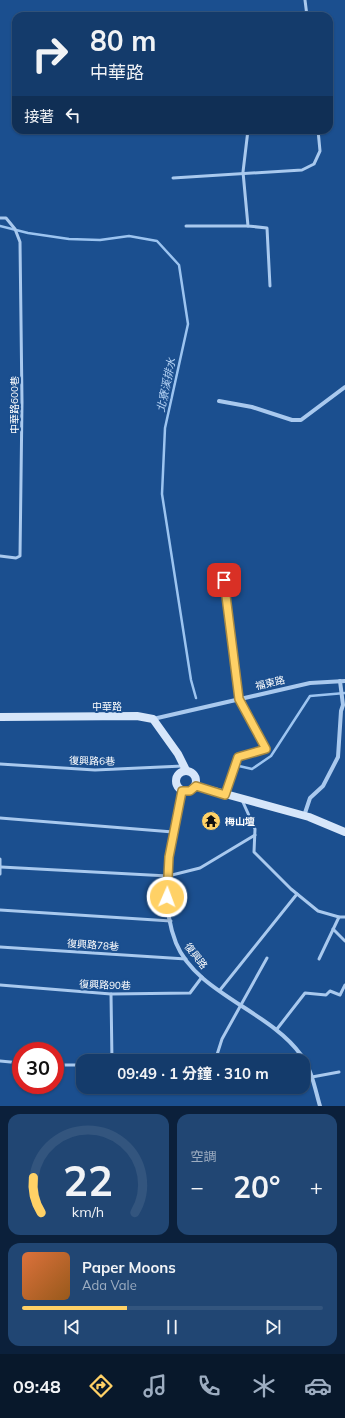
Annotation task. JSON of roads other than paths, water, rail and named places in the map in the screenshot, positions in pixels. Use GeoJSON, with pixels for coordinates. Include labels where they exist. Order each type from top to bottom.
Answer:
{"type":"FeatureCollection","features":[{"type":"Feature","properties":{"kind":"street"},"geometry":{"type":"LineString","coordinates":[[219,401],[252,407],[292,420],[302,420],[345,387]]}},
{"type":"Feature","properties":{"kind":"street"},"geometry":{"type":"LineString","coordinates":[[224,580],[239,699],[266,749],[238,757],[225,795]]}},
{"type":"Feature","properties":{"kind":"street"},"geometry":{"type":"LineString","coordinates":[[304,816],[310,798],[323,786],[338,756],[341,711],[344,705],[340,681]]}},
{"type":"Feature","properties":{"kind":"street","name":"福東路"},"geometry":{"type":"LineString","coordinates":[[153,718],[310,682],[345,681]]}},
{"type":"Feature","properties":{"kind":"street","name":"中華路"},"geometry":{"type":"LineString","coordinates":[[0,717],[137,716],[153,718]]}},
{"type":"Feature","properties":{"kind":"street"},"geometry":{"type":"LineString","coordinates":[[153,718],[178,754],[185,768],[194,774],[197,780],[196,786],[190,791],[182,791],[176,786],[176,778],[185,768]]}},
{"type":"Feature","properties":{"kind":"street"},"geometry":{"type":"LineString","coordinates":[[196,786],[304,816],[345,832]]}},
{"type":"Feature","properties":{"kind":"street","name":"復興路"},"geometry":{"type":"LineString","coordinates":[[182,791],[173,832],[167,897],[176,943],[186,959],[202,977],[277,1029],[301,1055],[312,1077],[320,1106]]}},
{"type":"Feature","properties":{"kind":"lane"},"geometry":{"type":"LineString","coordinates":[[305,0],[306,12]]}},
{"type":"Feature","properties":{"kind":"lane"},"geometry":{"type":"LineString","coordinates":[[247,134],[242,172],[248,226]]}},
{"type":"Feature","properties":{"kind":"lane"},"geometry":{"type":"LineString","coordinates":[[173,178],[242,172],[302,170],[314,164],[320,152],[318,134]]}},
{"type":"Feature","properties":{"kind":"lane","name":"中華路600巷"},"geometry":{"type":"LineString","coordinates":[[0,218],[6,218],[15,229],[20,242],[22,387],[20,556],[16,558],[0,556]]}},
{"type":"Feature","properties":{"kind":"lane"},"geometry":{"type":"LineString","coordinates":[[186,226],[248,226],[267,228],[270,286]]}},
{"type":"Feature","properties":{"kind":"lane","name":"復興路6巷"},"geometry":{"type":"LineString","coordinates":[[0,764],[95,770],[185,768]]}},
{"type":"Feature","properties":{"kind":"lane"},"geometry":{"type":"LineString","coordinates":[[242,799],[255,829],[254,852],[297,894],[318,911],[339,917],[345,917]]}},
{"type":"Feature","properties":{"kind":"lane"},"geometry":{"type":"LineString","coordinates":[[0,818],[173,832]]}},
{"type":"Feature","properties":{"kind":"lane"},"geometry":{"type":"LineString","coordinates":[[1,867],[168,876],[200,868],[255,835]]}},
{"type":"Feature","properties":{"kind":"lane"},"geometry":{"type":"LineString","coordinates":[[0,859],[0,874]]}},
{"type":"Feature","properties":{"kind":"lane"},"geometry":{"type":"LineString","coordinates":[[220,990],[297,894]]}},
{"type":"Feature","properties":{"kind":"lane"},"geometry":{"type":"LineString","coordinates":[[0,910],[171,920]]}},
{"type":"Feature","properties":{"kind":"lane"},"geometry":{"type":"LineString","coordinates":[[319,959],[339,917]]}},
{"type":"Feature","properties":{"kind":"lane"},"geometry":{"type":"LineString","coordinates":[[333,930],[345,941]]}},
{"type":"Feature","properties":{"kind":"lane","name":"復興路78巷"},"geometry":{"type":"LineString","coordinates":[[0,947],[186,959]]}},
{"type":"Feature","properties":{"kind":"lane"},"geometry":{"type":"LineString","coordinates":[[217,1054],[222,1039],[267,958]]}},
{"type":"Feature","properties":{"kind":"lane","name":"復興路90巷"},"geometry":{"type":"LineString","coordinates":[[0,985],[111,994],[190,993],[202,977]]}},
{"type":"Feature","properties":{"kind":"lane"},"geometry":{"type":"LineString","coordinates":[[277,1029],[305,993],[326,995],[330,991],[340,995],[345,985]]}},
{"type":"Feature","properties":{"kind":"lane"},"geometry":{"type":"LineString","coordinates":[[111,994],[112,1054]]}},
{"type":"Feature","properties":{"kind":"lane"},"geometry":{"type":"LineString","coordinates":[[0,1061],[12,1062]]}},
{"type":"Feature","properties":{"kind":"lane"},"geometry":{"type":"LineString","coordinates":[[64,1065],[76,1066]]}},
{"type":"Feature","properties":{"kind":"lane"},"geometry":{"type":"LineString","coordinates":[[312,1077],[339,1072]]}},
{"type":"Feature","properties":{"kind":"waterway","name":"北寮溪排水"},"geometry":{"type":"LineString","coordinates":[[0,226],[28,233],[69,239],[100,240],[129,236],[157,241],[179,265],[188,324],[165,428],[162,494],[191,680],[196,698]]}},
{"type":"Feature","properties":{"kind":"waterway","name":"北寮溪排水"},"geometry":{"type":"LineString","coordinates":[[239,766],[252,769],[271,756],[310,696],[345,693]]}},
{"type":"Feature","properties":{"kind":"place","name":"梅山壇"},"geometry":{"type":"Point","coordinates":[211,821]}}]}
